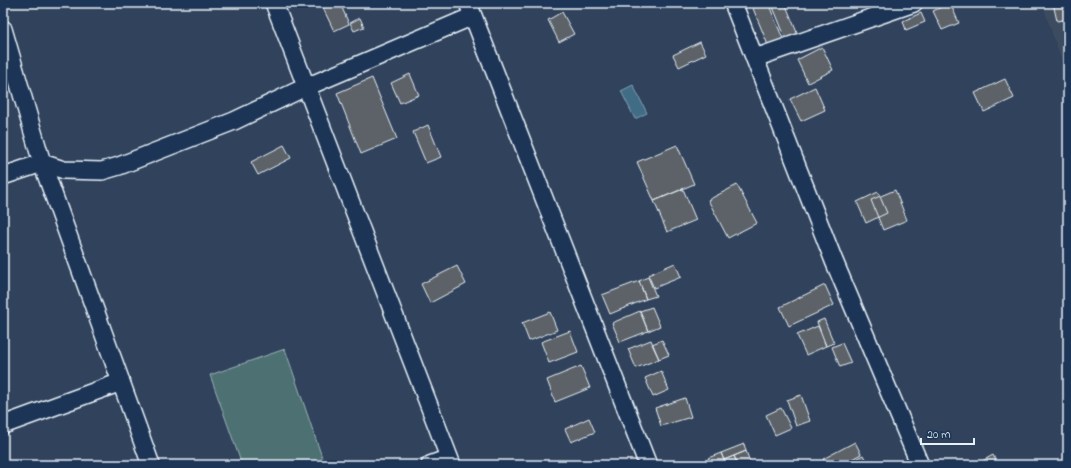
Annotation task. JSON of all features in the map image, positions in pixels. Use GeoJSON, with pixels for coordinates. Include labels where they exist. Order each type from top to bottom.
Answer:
{"type":"FeatureCollection","features":[{"type":"Feature","properties":{"kind":"street"},"geometry":{"type":"LineString","coordinates":[[274,3],[450,461],[430,465]]}},
{"type":"Feature","properties":{"kind":"street"},"geometry":{"type":"LineString","coordinates":[[733,3],[834,261],[920,465]]}},
{"type":"Feature","properties":{"kind":"street"},"geometry":{"type":"LineString","coordinates":[[755,58],[914,3]]}},
{"type":"Feature","properties":{"kind":"street"},"geometry":{"type":"LineString","coordinates":[[3,176],[42,163],[64,170],[102,171],[113,168],[234,121],[471,10],[648,465]]}},
{"type":"Feature","properties":{"kind":"street"},"geometry":{"type":"LineString","coordinates":[[3,29],[42,163],[151,465]]}},
{"type":"Feature","properties":{"kind":"street"},"geometry":{"type":"LineString","coordinates":[[3,425],[121,382]]}},
{"type":"Feature","properties":{"kind":"shaded area"},"geometry":{"type":"Polygon","coordinates":[[[1042,3],[1068,3],[1068,80],[1042,3]]]}},
{"type":"Feature","properties":{"kind":"shaded area"},"geometry":{"type":"Polygon","coordinates":[[[633,85],[647,113],[635,119],[621,91],[633,85]]]}},
{"type":"Feature","properties":{"kind":"green space"},"geometry":{"type":"Polygon","coordinates":[[[285,349],[324,463],[317,465],[242,465],[210,375],[285,349]]]}},
{"type":"Feature","properties":{"kind":"building"},"geometry":{"type":"Polygon","coordinates":[[[334,3],[340,3],[349,24],[334,31],[323,8],[334,3]]]}},
{"type":"Feature","properties":{"kind":"building"},"geometry":{"type":"Polygon","coordinates":[[[759,3],[768,3],[783,39],[768,45],[752,6],[759,3]]]}},
{"type":"Feature","properties":{"kind":"building"},"geometry":{"type":"Polygon","coordinates":[[[785,3],[798,35],[786,39],[773,7],[785,3]]]}},
{"type":"Feature","properties":{"kind":"building"},"geometry":{"type":"Polygon","coordinates":[[[950,3],[959,23],[942,30],[933,11],[950,3]]]}},
{"type":"Feature","properties":{"kind":"building"},"geometry":{"type":"Polygon","coordinates":[[[1053,3],[1068,3],[1068,19],[1057,21],[1053,3]]]}},
{"type":"Feature","properties":{"kind":"building"},"geometry":{"type":"Polygon","coordinates":[[[562,12],[574,34],[559,42],[548,20],[562,12]]]}},
{"type":"Feature","properties":{"kind":"building"},"geometry":{"type":"Polygon","coordinates":[[[921,13],[925,22],[906,30],[903,21],[921,13]]]}},
{"type":"Feature","properties":{"kind":"building"},"geometry":{"type":"Polygon","coordinates":[[[360,18],[364,27],[354,31],[350,23],[360,18]]]}},
{"type":"Feature","properties":{"kind":"building"},"geometry":{"type":"Polygon","coordinates":[[[700,42],[706,54],[679,67],[673,55],[700,42]]]}},
{"type":"Feature","properties":{"kind":"building"},"geometry":{"type":"Polygon","coordinates":[[[822,47],[833,70],[808,83],[797,60],[822,47]]]}},
{"type":"Feature","properties":{"kind":"building"},"geometry":{"type":"Polygon","coordinates":[[[410,74],[419,95],[400,103],[391,83],[410,74]]]}},
{"type":"Feature","properties":{"kind":"building"},"geometry":{"type":"Polygon","coordinates":[[[372,78],[397,139],[361,154],[337,93],[372,78]]]}},
{"type":"Feature","properties":{"kind":"building"},"geometry":{"type":"Polygon","coordinates":[[[1005,79],[1014,98],[984,112],[975,93],[1005,79]]]}},
{"type":"Feature","properties":{"kind":"building"},"geometry":{"type":"Polygon","coordinates":[[[815,87],[825,110],[801,121],[790,99],[815,87]]]}},
{"type":"Feature","properties":{"kind":"building"},"geometry":{"type":"Polygon","coordinates":[[[428,125],[441,157],[426,163],[413,132],[428,125]]]}},
{"type":"Feature","properties":{"kind":"building"},"geometry":{"type":"Polygon","coordinates":[[[284,145],[291,158],[258,175],[251,162],[284,145]]]}},
{"type":"Feature","properties":{"kind":"building"},"geometry":{"type":"Polygon","coordinates":[[[677,145],[694,184],[654,201],[637,162],[677,145]]]}},
{"type":"Feature","properties":{"kind":"building"},"geometry":{"type":"Polygon","coordinates":[[[737,185],[757,223],[728,238],[708,200],[737,185]]]}},
{"type":"Feature","properties":{"kind":"building"},"geometry":{"type":"Polygon","coordinates":[[[683,189],[696,220],[667,232],[654,201],[683,189]]]}},
{"type":"Feature","properties":{"kind":"building"},"geometry":{"type":"Polygon","coordinates":[[[895,190],[907,220],[883,230],[871,200],[895,190]]]}},
{"type":"Feature","properties":{"kind":"building"},"geometry":{"type":"Polygon","coordinates":[[[878,192],[887,213],[866,223],[857,202],[878,192]]]}},
{"type":"Feature","properties":{"kind":"building"},"geometry":{"type":"Polygon","coordinates":[[[675,263],[681,277],[654,288],[648,275],[675,263]]]}},
{"type":"Feature","properties":{"kind":"building"},"geometry":{"type":"Polygon","coordinates":[[[457,266],[466,284],[430,303],[421,284],[457,266]]]}},
{"type":"Feature","properties":{"kind":"building"},"geometry":{"type":"Polygon","coordinates":[[[648,277],[656,296],[646,299],[639,281],[648,277]]]}},
{"type":"Feature","properties":{"kind":"building"},"geometry":{"type":"Polygon","coordinates":[[[639,281],[646,299],[610,314],[602,295],[639,281]]]}},
{"type":"Feature","properties":{"kind":"building"},"geometry":{"type":"Polygon","coordinates":[[[825,285],[834,305],[789,326],[780,307],[825,285]]]}},
{"type":"Feature","properties":{"kind":"building"},"geometry":{"type":"Polygon","coordinates":[[[652,307],[660,326],[648,331],[640,311],[652,307]]]}},
{"type":"Feature","properties":{"kind":"building"},"geometry":{"type":"Polygon","coordinates":[[[640,311],[648,331],[620,342],[612,323],[640,311]]]}},
{"type":"Feature","properties":{"kind":"building"},"geometry":{"type":"Polygon","coordinates":[[[550,312],[557,330],[529,341],[522,323],[550,312]]]}},
{"type":"Feature","properties":{"kind":"building"},"geometry":{"type":"Polygon","coordinates":[[[824,319],[834,343],[826,346],[817,322],[824,319]]]}},
{"type":"Feature","properties":{"kind":"building"},"geometry":{"type":"Polygon","coordinates":[[[818,326],[826,346],[806,355],[797,335],[818,326]]]}},
{"type":"Feature","properties":{"kind":"building"},"geometry":{"type":"Polygon","coordinates":[[[570,331],[578,352],[549,363],[541,342],[570,331]]]}},
{"type":"Feature","properties":{"kind":"building"},"geometry":{"type":"Polygon","coordinates":[[[651,340],[659,359],[636,368],[628,349],[651,340]]]}},
{"type":"Feature","properties":{"kind":"building"},"geometry":{"type":"Polygon","coordinates":[[[662,340],[669,355],[659,359],[652,344],[662,340]]]}},
{"type":"Feature","properties":{"kind":"building"},"geometry":{"type":"Polygon","coordinates":[[[842,343],[851,363],[840,367],[832,347],[842,343]]]}},
{"type":"Feature","properties":{"kind":"building"},"geometry":{"type":"Polygon","coordinates":[[[581,366],[590,388],[555,402],[547,380],[581,366]]]}},
{"type":"Feature","properties":{"kind":"building"},"geometry":{"type":"Polygon","coordinates":[[[661,371],[669,390],[653,397],[645,378],[661,371]]]}},
{"type":"Feature","properties":{"kind":"building"},"geometry":{"type":"Polygon","coordinates":[[[801,395],[810,421],[796,426],[787,400],[801,395]]]}},
{"type":"Feature","properties":{"kind":"building"},"geometry":{"type":"Polygon","coordinates":[[[685,398],[691,417],[661,426],[655,408],[685,398]]]}},
{"type":"Feature","properties":{"kind":"building"},"geometry":{"type":"Polygon","coordinates":[[[781,408],[791,428],[775,435],[766,415],[781,408]]]}},
{"type":"Feature","properties":{"kind":"building"},"geometry":{"type":"Polygon","coordinates":[[[589,418],[595,432],[571,442],[565,429],[589,418]]]}},
{"type":"Feature","properties":{"kind":"building"},"geometry":{"type":"Polygon","coordinates":[[[855,442],[861,454],[841,465],[827,465],[823,459],[855,442]]]}},
{"type":"Feature","properties":{"kind":"building"},"geometry":{"type":"Polygon","coordinates":[[[744,444],[746,451],[724,460],[721,453],[744,444]]]}},
{"type":"Feature","properties":{"kind":"building"},"geometry":{"type":"Polygon","coordinates":[[[746,451],[751,465],[738,465],[734,456],[746,451]]]}},
{"type":"Feature","properties":{"kind":"building"},"geometry":{"type":"Polygon","coordinates":[[[721,453],[726,465],[711,465],[708,458],[721,453]]]}},
{"type":"Feature","properties":{"kind":"building"},"geometry":{"type":"Polygon","coordinates":[[[863,455],[868,465],[844,465],[863,455]]]}},
{"type":"Feature","properties":{"kind":"building"},"geometry":{"type":"Polygon","coordinates":[[[993,455],[998,465],[975,465],[993,455]]]}},
{"type":"Feature","properties":{"kind":"building"},"geometry":{"type":"Polygon","coordinates":[[[734,456],[738,465],[726,465],[724,460],[734,456]]]}}]}
